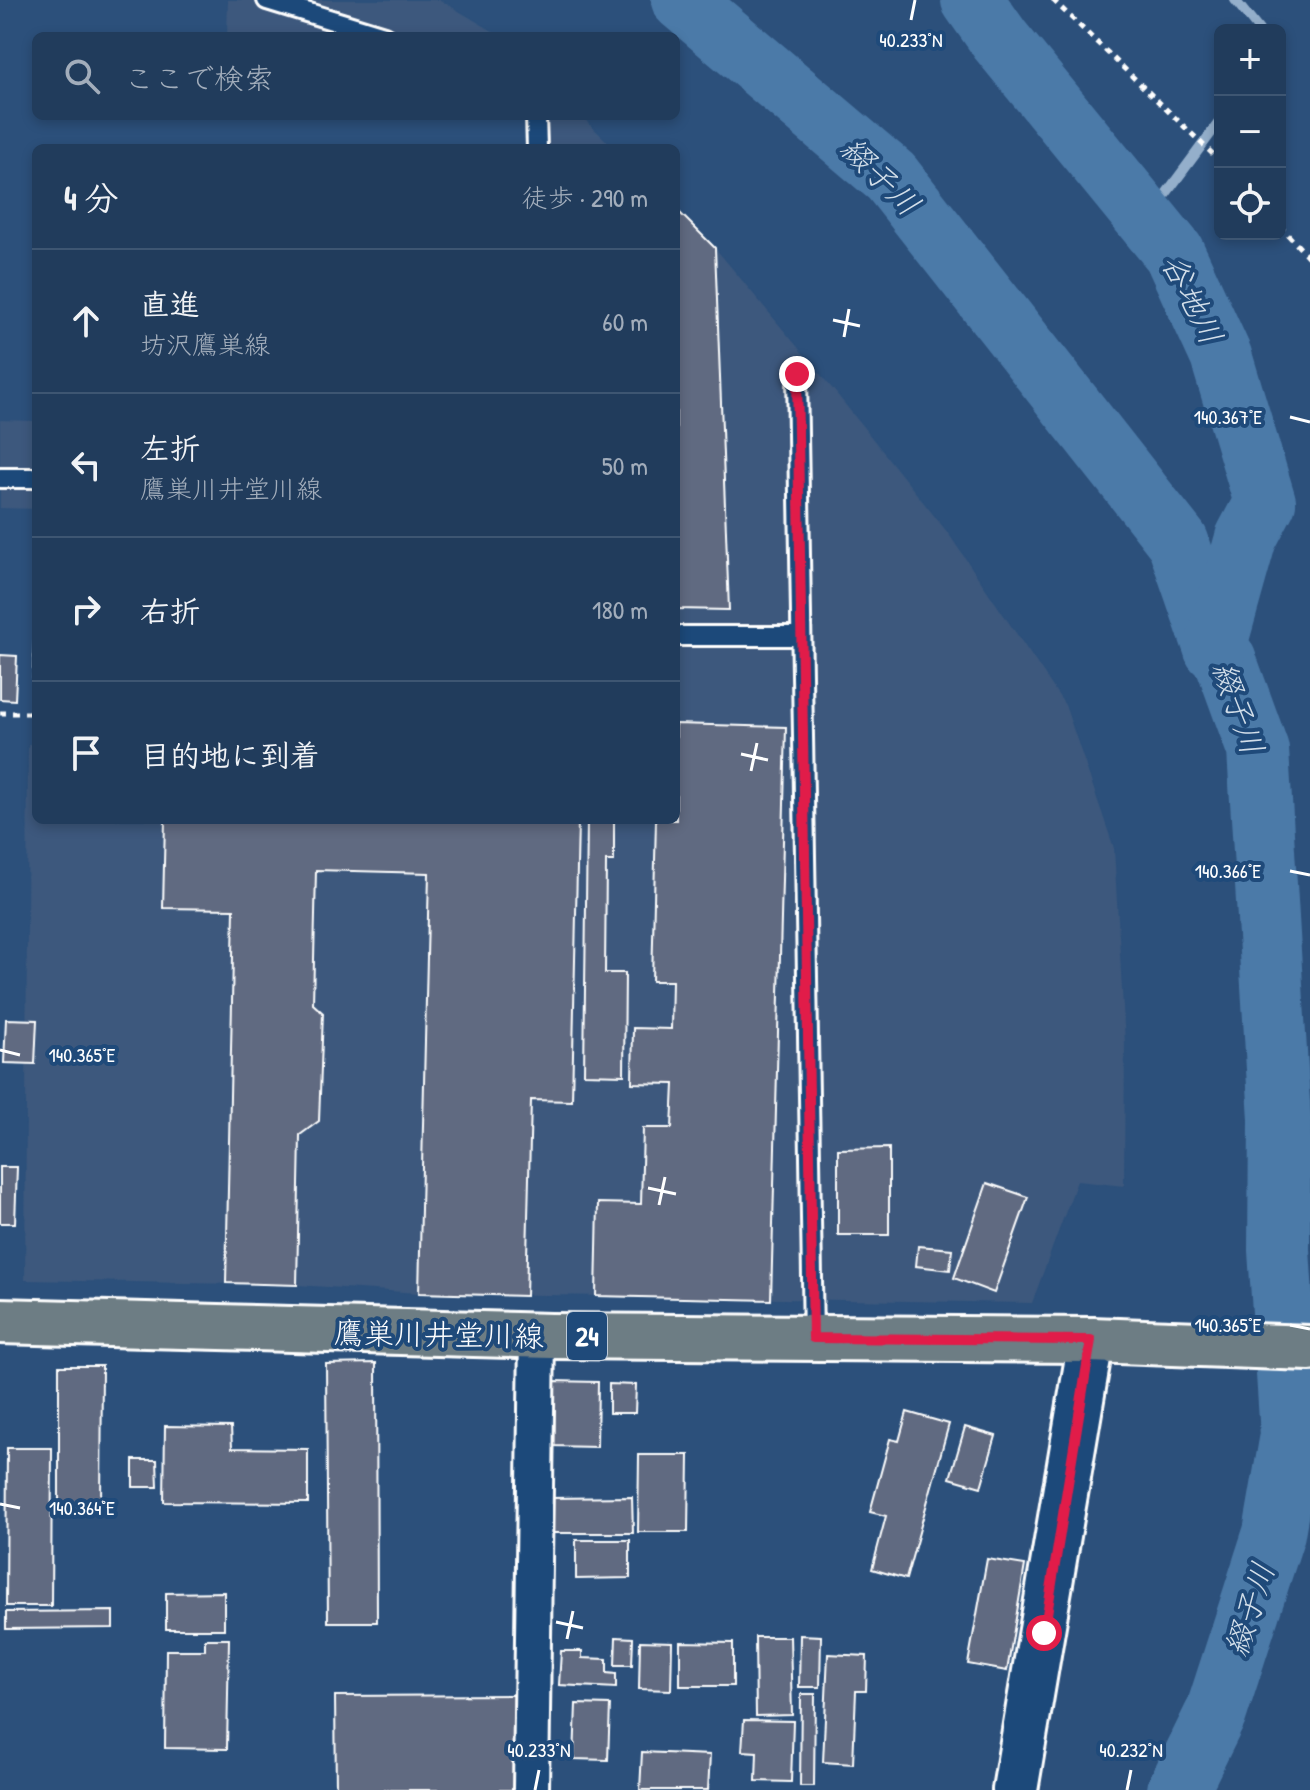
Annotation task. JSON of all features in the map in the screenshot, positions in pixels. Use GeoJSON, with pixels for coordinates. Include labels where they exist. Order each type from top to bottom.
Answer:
{"type":"FeatureCollection","features":[{"type":"Feature","properties":{"kind":"main road","name":"鷹巣川井堂川線"},"geometry":{"type":"LineString","coordinates":[[0,1321],[537,1335],[1091,1340],[1310,1348]]}},
{"type":"Feature","properties":{"kind":"main road"},"geometry":{"type":"LineString","coordinates":[[1015,1790],[1091,1340]]}},
{"type":"Feature","properties":{"kind":"street"},"geometry":{"type":"LineString","coordinates":[[531,1790],[537,1335]]}},
{"type":"Feature","properties":{"kind":"lane"},"geometry":{"type":"LineString","coordinates":[[267,0],[371,32]]}},
{"type":"Feature","properties":{"kind":"lane"},"geometry":{"type":"LineString","coordinates":[[536,120],[537,144]]}},
{"type":"Feature","properties":{"kind":"lane"},"geometry":{"type":"LineString","coordinates":[[797,374],[813,1338]]}},
{"type":"Feature","properties":{"kind":"lane"},"geometry":{"type":"LineString","coordinates":[[0,478],[32,478]]}},
{"type":"Feature","properties":{"kind":"lane"},"geometry":{"type":"LineString","coordinates":[[680,636],[801,636]]}},
{"type":"Feature","properties":{"kind":"path"},"geometry":{"type":"LineString","coordinates":[[1053,0],[1214,155]]}},
{"type":"Feature","properties":{"kind":"path"},"geometry":{"type":"LineString","coordinates":[[1286,233],[1310,259]]}},
{"type":"Feature","properties":{"kind":"path"},"geometry":{"type":"LineString","coordinates":[[0,713],[32,713]]}},
{"type":"Feature","properties":{"kind":"shaded area"},"geometry":{"type":"Polygon","coordinates":[[[228,0],[440,0],[494,32],[227,32],[228,0]]]}},
{"type":"Feature","properties":{"kind":"shaded area"},"geometry":{"type":"Polygon","coordinates":[[[528,120],[585,120],[610,144],[527,144],[528,120]]]}},
{"type":"Feature","properties":{"kind":"shaded area"},"geometry":{"type":"Polygon","coordinates":[[[680,213],[715,248],[948,533],[1065,705],[1114,848],[1125,1043],[1124,1186],[1077,1181],[1032,1303],[419,1293],[297,1285],[25,1280],[28,744],[32,744],[32,824],[680,824],[680,213]]]}},
{"type":"Feature","properties":{"kind":"shaded area"},"geometry":{"type":"Polygon","coordinates":[[[0,420],[32,421],[32,509],[0,508],[0,420]]]}},
{"type":"Feature","properties":{"kind":"building"},"geometry":{"type":"Polygon","coordinates":[[[680,213],[715,248],[729,610],[680,609],[680,213]]]}},
{"type":"Feature","properties":{"kind":"building"},"geometry":{"type":"Polygon","coordinates":[[[0,655],[17,656],[15,700],[0,699],[0,655]]]}},
{"type":"Feature","properties":{"kind":"building"},"geometry":{"type":"Polygon","coordinates":[[[680,724],[786,727],[771,1300],[596,1296],[598,1203],[641,1204],[643,1128],[672,1128],[674,1084],[632,1083],[633,1028],[671,1029],[672,981],[652,981],[656,824],[680,824],[680,724]]]}},
{"type":"Feature","properties":{"kind":"building"},"geometry":{"type":"Polygon","coordinates":[[[165,824],[578,824],[572,1101],[531,1100],[526,1296],[419,1293],[429,873],[316,870],[313,1004],[323,1013],[319,1121],[300,1135],[297,1285],[226,1283],[234,909],[163,908],[165,824]]]}},
{"type":"Feature","properties":{"kind":"building"},"geometry":{"type":"Polygon","coordinates":[[[587,824],[614,824],[614,861],[606,861],[605,973],[625,973],[624,1075],[584,1074],[587,824]]]}},
{"type":"Feature","properties":{"kind":"building"},"geometry":{"type":"Polygon","coordinates":[[[6,1019],[37,1020],[35,1064],[4,1063],[6,1019]]]}},
{"type":"Feature","properties":{"kind":"building"},"geometry":{"type":"Polygon","coordinates":[[[889,1148],[889,1235],[838,1235],[838,1149],[889,1148]]]}},
{"type":"Feature","properties":{"kind":"building"},"geometry":{"type":"Polygon","coordinates":[[[0,1167],[17,1167],[15,1223],[0,1223],[0,1167]]]}},
{"type":"Feature","properties":{"kind":"building"},"geometry":{"type":"Polygon","coordinates":[[[987,1183],[1028,1197],[994,1293],[954,1278],[987,1183]]]}},
{"type":"Feature","properties":{"kind":"building"},"geometry":{"type":"Polygon","coordinates":[[[918,1246],[952,1249],[950,1270],[916,1266],[918,1246]]]}},
{"type":"Feature","properties":{"kind":"building"},"geometry":{"type":"Polygon","coordinates":[[[376,1363],[377,1622],[328,1622],[326,1364],[376,1363]]]}},
{"type":"Feature","properties":{"kind":"building"},"geometry":{"type":"Polygon","coordinates":[[[59,1366],[102,1366],[101,1506],[59,1506],[59,1366]]]}},
{"type":"Feature","properties":{"kind":"building"},"geometry":{"type":"Polygon","coordinates":[[[552,1381],[598,1382],[597,1447],[551,1446],[552,1381]]]}},
{"type":"Feature","properties":{"kind":"building"},"geometry":{"type":"Polygon","coordinates":[[[609,1384],[636,1385],[635,1413],[609,1413],[609,1384]]]}},
{"type":"Feature","properties":{"kind":"building"},"geometry":{"type":"Polygon","coordinates":[[[907,1412],[949,1424],[906,1579],[872,1569],[886,1516],[870,1512],[890,1439],[899,1441],[907,1412]]]}},
{"type":"Feature","properties":{"kind":"building"},"geometry":{"type":"Polygon","coordinates":[[[165,1426],[231,1427],[232,1448],[308,1449],[308,1503],[164,1502],[165,1426]]]}},
{"type":"Feature","properties":{"kind":"building"},"geometry":{"type":"Polygon","coordinates":[[[965,1427],[996,1436],[981,1487],[950,1478],[965,1427]]]}},
{"type":"Feature","properties":{"kind":"building"},"geometry":{"type":"Polygon","coordinates":[[[7,1448],[52,1448],[51,1606],[6,1606],[7,1448]]]}},
{"type":"Feature","properties":{"kind":"building"},"geometry":{"type":"Polygon","coordinates":[[[639,1455],[689,1455],[688,1532],[638,1532],[639,1455]]]}},
{"type":"Feature","properties":{"kind":"building"},"geometry":{"type":"Polygon","coordinates":[[[133,1460],[157,1460],[158,1487],[133,1487],[133,1460]]]}},
{"type":"Feature","properties":{"kind":"building"},"geometry":{"type":"Polygon","coordinates":[[[632,1497],[633,1533],[550,1533],[550,1498],[632,1497]]]}},
{"type":"Feature","properties":{"kind":"building"},"geometry":{"type":"Polygon","coordinates":[[[576,1540],[630,1540],[630,1578],[576,1579],[576,1540]]]}},
{"type":"Feature","properties":{"kind":"building"},"geometry":{"type":"Polygon","coordinates":[[[987,1559],[1025,1565],[1007,1671],[968,1664],[987,1559]]]}},
{"type":"Feature","properties":{"kind":"building"},"geometry":{"type":"Polygon","coordinates":[[[224,1592],[224,1629],[166,1629],[166,1593],[224,1592]]]}},
{"type":"Feature","properties":{"kind":"building"},"geometry":{"type":"Polygon","coordinates":[[[113,1611],[113,1628],[6,1629],[6,1612],[113,1611]]]}},
{"type":"Feature","properties":{"kind":"building"},"geometry":{"type":"Polygon","coordinates":[[[800,1635],[821,1636],[820,1687],[799,1687],[800,1635]]]}},
{"type":"Feature","properties":{"kind":"building"},"geometry":{"type":"Polygon","coordinates":[[[616,1637],[633,1638],[632,1665],[615,1665],[616,1637]]]}},
{"type":"Feature","properties":{"kind":"building"},"geometry":{"type":"Polygon","coordinates":[[[755,1637],[790,1637],[792,1715],[756,1716],[755,1637]]]}},
{"type":"Feature","properties":{"kind":"building"},"geometry":{"type":"Polygon","coordinates":[[[205,1639],[229,1639],[227,1749],[165,1748],[166,1650],[205,1650],[205,1639]]]}},
{"type":"Feature","properties":{"kind":"building"},"geometry":{"type":"Polygon","coordinates":[[[640,1641],[672,1642],[671,1690],[639,1689],[640,1641]]]}},
{"type":"Feature","properties":{"kind":"building"},"geometry":{"type":"Polygon","coordinates":[[[680,1642],[733,1643],[733,1686],[680,1686],[680,1642]]]}},
{"type":"Feature","properties":{"kind":"building"},"geometry":{"type":"Polygon","coordinates":[[[561,1651],[582,1651],[582,1658],[607,1659],[607,1673],[616,1674],[616,1688],[559,1685],[561,1651]]]}},
{"type":"Feature","properties":{"kind":"building"},"geometry":{"type":"Polygon","coordinates":[[[828,1654],[867,1656],[866,1691],[856,1691],[853,1764],[823,1762],[828,1654]]]}},
{"type":"Feature","properties":{"kind":"building"},"geometry":{"type":"Polygon","coordinates":[[[801,1694],[815,1694],[814,1786],[800,1786],[801,1694]]]}},
{"type":"Feature","properties":{"kind":"building"},"geometry":{"type":"Polygon","coordinates":[[[521,1695],[521,1790],[336,1790],[335,1696],[521,1695]]]}},
{"type":"Feature","properties":{"kind":"building"},"geometry":{"type":"Polygon","coordinates":[[[576,1704],[610,1705],[608,1760],[574,1759],[576,1704]]]}},
{"type":"Feature","properties":{"kind":"building"},"geometry":{"type":"Polygon","coordinates":[[[744,1720],[793,1721],[791,1782],[756,1781],[757,1752],[742,1751],[744,1720]]]}},
{"type":"Feature","properties":{"kind":"building"},"geometry":{"type":"Polygon","coordinates":[[[642,1752],[710,1755],[708,1790],[640,1790],[642,1752]]]}},
{"type":"Feature","properties":{"kind":"waterway","name":"綴子川"},"geometry":{"type":"LineString","coordinates":[[682,0],[891,177],[1178,542],[1215,649],[1225,659],[1258,750],[1280,1119],[1279,1250],[1291,1435],[1274,1533],[1216,1713],[1178,1790]]}},
{"type":"Feature","properties":{"kind":"waterway","name":"谷地川"},"geometry":{"type":"LineString","coordinates":[[972,0],[1000,40],[1174,253],[1221,356],[1265,502],[1246,538],[1215,649]]}},
{"type":"Feature","properties":{"kind":"waterway"},"geometry":{"type":"LineString","coordinates":[[1235,0],[1254,24]]}},
{"type":"Feature","properties":{"kind":"waterway"},"geometry":{"type":"LineString","coordinates":[[1148,218],[1214,129]]}},
{"type":"Feature","properties":{"kind":"route"},"geometry":{"type":"LineString","coordinates":[[797,374],[813,1338],[1091,1340],[1044,1633]]}}]}
